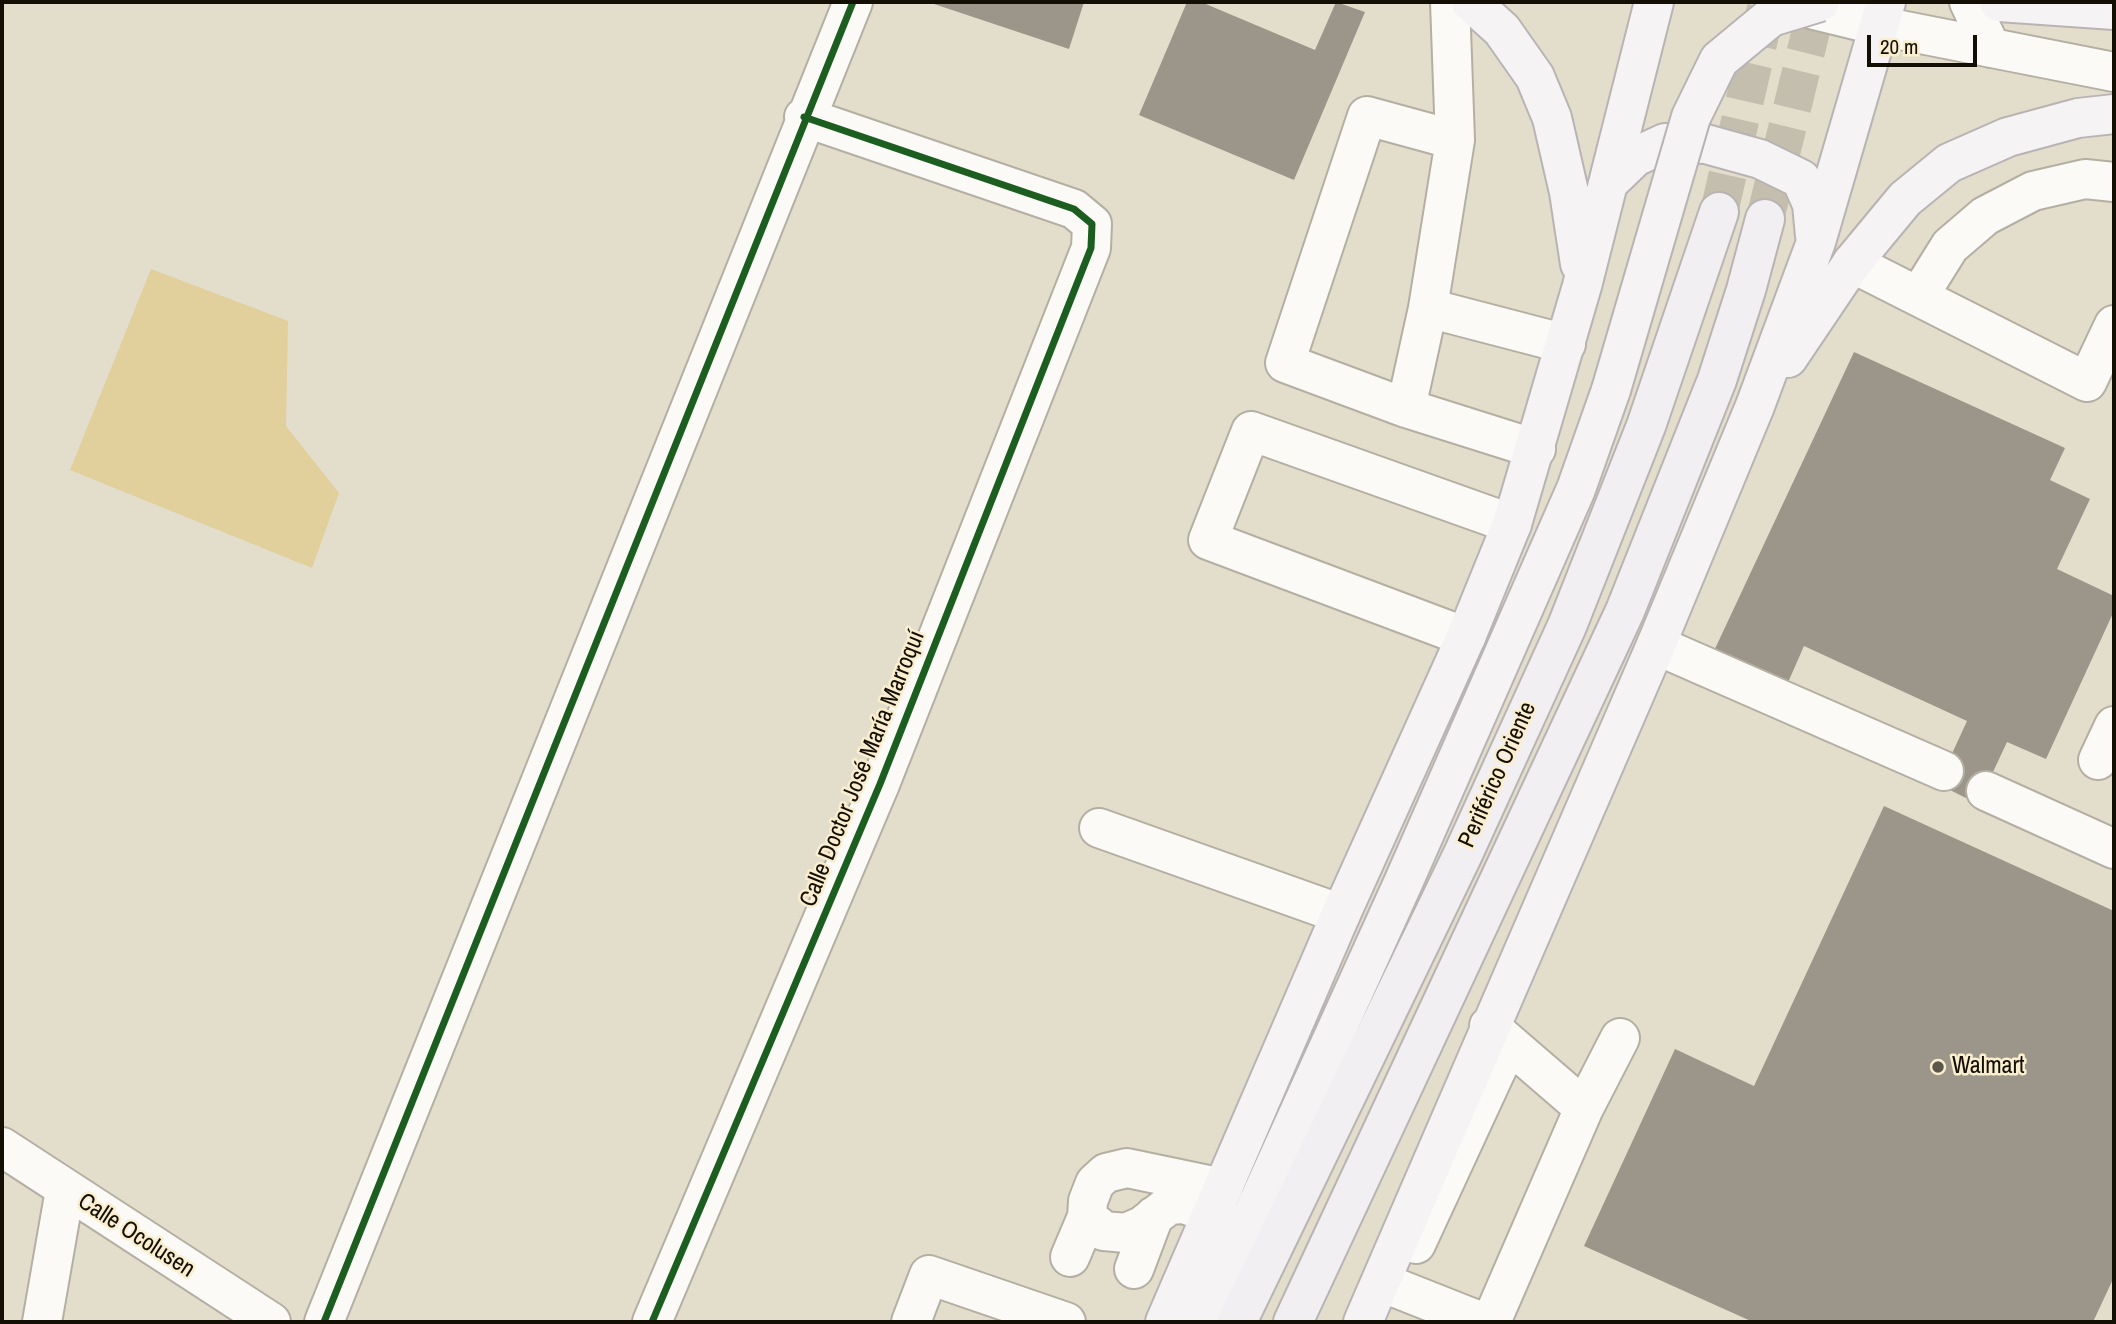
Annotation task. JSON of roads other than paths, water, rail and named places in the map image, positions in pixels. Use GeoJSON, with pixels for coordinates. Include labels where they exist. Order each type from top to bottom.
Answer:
{"type":"FeatureCollection","features":[{"type":"Feature","properties":{"kind":"highway","name":"Periférico Oriente"},"geometry":{"type":"LineString","coordinates":[[1237,1322],[1463,854],[1567,626],[1646,426],[1719,212]]}},
{"type":"Feature","properties":{"kind":"highway","name":"Periférico Oriente"},"geometry":{"type":"LineString","coordinates":[[1293,1322],[1625,611],[1717,380],[1765,219]]}},
{"type":"Feature","properties":{"kind":"main road"},"geometry":{"type":"LineString","coordinates":[[1471,2],[1502,30],[1535,77],[1552,118],[1571,203],[1581,286]]}},
{"type":"Feature","properties":{"kind":"main road"},"geometry":{"type":"LineString","coordinates":[[1165,1322],[1276,1073],[1341,914],[1466,637],[1512,524],[1566,344],[1654,2]]}},
{"type":"Feature","properties":{"kind":"main road"},"geometry":{"type":"LineString","coordinates":[[1203,1322],[1403,883],[1576,489],[1611,390],[1691,117],[1719,60],[1771,18],[1820,2]]}},
{"type":"Feature","properties":{"kind":"main road"},"geometry":{"type":"LineString","coordinates":[[1999,2],[2114,9]]}},
{"type":"Feature","properties":{"kind":"main road"},"geometry":{"type":"LineString","coordinates":[[2088,2],[2114,9]]}},
{"type":"Feature","properties":{"kind":"main road"},"geometry":{"type":"LineString","coordinates":[[1363,1322],[1388,1285],[1498,1036],[1755,406],[1815,242],[1883,14]]}},
{"type":"Feature","properties":{"kind":"main road"},"geometry":{"type":"LineString","coordinates":[[1755,406],[1852,262],[1905,199],[1949,163],[2008,137],[2078,118],[2114,114]]}},
{"type":"Feature","properties":{"kind":"main road"},"geometry":{"type":"LineString","coordinates":[[1608,183],[1635,157],[1665,142],[1706,144],[1760,159],[1801,179],[1812,204],[1815,242]]}},
{"type":"Feature","properties":{"kind":"street"},"geometry":{"type":"LineString","coordinates":[[324,1322],[804,117],[853,2]]}},
{"type":"Feature","properties":{"kind":"street"},"geometry":{"type":"LineString","coordinates":[[1406,408],[1428,308],[1455,140],[1450,2]]}},
{"type":"Feature","properties":{"kind":"street"},"geometry":{"type":"LineString","coordinates":[[1780,2],[1883,14],[1991,48],[2114,72]]}},
{"type":"Feature","properties":{"kind":"street"},"geometry":{"type":"LineString","coordinates":[[1969,2],[1991,48]]}},
{"type":"Feature","properties":{"kind":"street"},"geometry":{"type":"LineString","coordinates":[[1455,140],[1367,116],[1285,363],[1406,408],[1536,449]]}},
{"type":"Feature","properties":{"kind":"street","name":"Calle Doctor José María Marroquí"},"geometry":{"type":"LineString","coordinates":[[652,1322],[880,784],[1091,248],[1093,225],[1074,209],[804,117]]}},
{"type":"Feature","properties":{"kind":"street"},"geometry":{"type":"LineString","coordinates":[[1920,295],[1950,246],[1985,216],[2034,191],[2099,180]]}},
{"type":"Feature","properties":{"kind":"street"},"geometry":{"type":"LineString","coordinates":[[1852,262],[2008,339],[2087,382],[2114,325]]}},
{"type":"Feature","properties":{"kind":"street"},"geometry":{"type":"LineString","coordinates":[[1428,308],[1566,344]]}},
{"type":"Feature","properties":{"kind":"street"},"geometry":{"type":"LineString","coordinates":[[1466,637],[1208,540],[1251,431],[1512,524]]}},
{"type":"Feature","properties":{"kind":"street"},"geometry":{"type":"LineString","coordinates":[[1656,645],[1944,771]]}},
{"type":"Feature","properties":{"kind":"street"},"geometry":{"type":"LineString","coordinates":[[2098,760],[2114,726]]}},
{"type":"Feature","properties":{"kind":"street"},"geometry":{"type":"LineString","coordinates":[[1986,791],[2114,849]]}},
{"type":"Feature","properties":{"kind":"street"},"geometry":{"type":"LineString","coordinates":[[1099,828],[1341,914]]}},
{"type":"Feature","properties":{"kind":"street"},"geometry":{"type":"LineString","coordinates":[[1498,1036],[1584,1108]]}},
{"type":"Feature","properties":{"kind":"street"},"geometry":{"type":"LineString","coordinates":[[1491,1322],[1584,1108],[1620,1038]]}},
{"type":"Feature","properties":{"kind":"street","name":"Calle Ocolusen"},"geometry":{"type":"LineString","coordinates":[[2,1147],[271,1322]]}},
{"type":"Feature","properties":{"kind":"street"},"geometry":{"type":"LineString","coordinates":[[1070,1257],[1087,1217],[1088,1201],[1095,1183],[1106,1172],[1127,1168],[1219,1201]]}},
{"type":"Feature","properties":{"kind":"street"},"geometry":{"type":"LineString","coordinates":[[42,1322],[65,1190]]}},
{"type":"Feature","properties":{"kind":"street"},"geometry":{"type":"LineString","coordinates":[[1087,1217],[1104,1231],[1126,1233],[1169,1205],[1219,1201]]}},
{"type":"Feature","properties":{"kind":"street"},"geometry":{"type":"LineString","coordinates":[[1134,1269],[1154,1216]]}},
{"type":"Feature","properties":{"kind":"street"},"geometry":{"type":"LineString","coordinates":[[911,1322],[929,1275],[1066,1322]]}},
{"type":"Feature","properties":{"kind":"street"},"geometry":{"type":"LineString","coordinates":[[1388,1285],[1482,1322]]}},
{"type":"Feature","properties":{"kind":"tunnel"},"geometry":{"type":"LineString","coordinates":[[1765,219],[1818,2]]}},
{"type":"Feature","properties":{"kind":"tunnel"},"geometry":{"type":"LineString","coordinates":[[1719,212],[1767,4]]}},
{"type":"Feature","properties":{"kind":"place","name":"Walmart"},"geometry":{"type":"Point","coordinates":[1938,1067]}}]}
